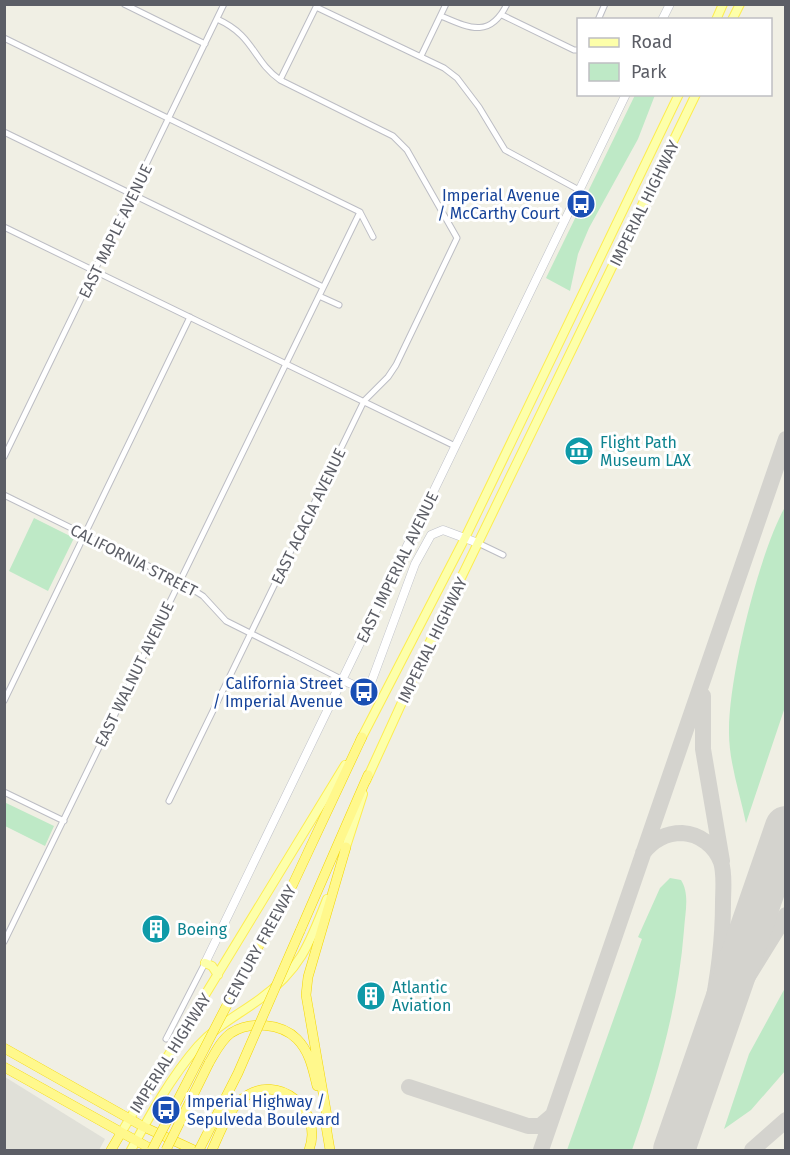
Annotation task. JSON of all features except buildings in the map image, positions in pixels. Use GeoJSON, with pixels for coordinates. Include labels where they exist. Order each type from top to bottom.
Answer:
{"type":"FeatureCollection","features":[{"type":"Feature","properties":{"kind":"highway","name":"CENTURY FREEWAY"},"geometry":{"type":"LineString","coordinates":[[153,1150],[243,974],[293,884],[362,737]]}},
{"type":"Feature","properties":{"kind":"highway","name":"CENTURY FREEWAY"},"geometry":{"type":"LineString","coordinates":[[199,1150],[243,1063],[368,776]]}},
{"type":"Feature","properties":{"kind":"highway"},"geometry":{"type":"LineString","coordinates":[[327,1130],[327,1116],[306,994],[308,977],[346,847]]}},
{"type":"Feature","properties":{"kind":"highway"},"geometry":{"type":"LineString","coordinates":[[166,1150],[209,1064],[224,1040],[244,1028],[268,1026],[290,1033],[305,1049],[311,1063],[330,1150]]}},
{"type":"Feature","properties":{"kind":"highway"},"geometry":{"type":"LineString","coordinates":[[4,1048],[129,1119],[194,1150]]}},
{"type":"Feature","properties":{"kind":"highway"},"geometry":{"type":"LineString","coordinates":[[4,1067],[121,1133],[133,1146],[153,1150]]}},
{"type":"Feature","properties":{"kind":"highway"},"geometry":{"type":"LineString","coordinates":[[212,1150],[232,1109],[245,1097],[255,1092],[278,1090],[300,1102],[308,1113],[312,1126],[309,1150]]}},
{"type":"Feature","properties":{"kind":"highway","name":"IMPERIAL HIGHWAY"},"geometry":{"type":"LineString","coordinates":[[111,1150],[121,1133]]}},
{"type":"Feature","properties":{"kind":"main road"},"geometry":{"type":"LineString","coordinates":[[717,18],[723,4]]}},
{"type":"Feature","properties":{"kind":"main road"},"geometry":{"type":"LineString","coordinates":[[733,18],[740,4]]}},
{"type":"Feature","properties":{"kind":"main road","name":"IMPERIAL HIGHWAY"},"geometry":{"type":"LineString","coordinates":[[121,1133],[362,737],[465,538],[624,213],[678,96]]}},
{"type":"Feature","properties":{"kind":"main road","name":"IMPERIAL HIGHWAY"},"geometry":{"type":"LineString","coordinates":[[133,1146],[198,1047],[224,1021],[259,1000],[278,984],[300,962],[309,947],[346,847],[368,776],[478,543],[695,96]]}},
{"type":"Feature","properties":{"kind":"main road"},"geometry":{"type":"LineString","coordinates":[[624,213],[636,219]]}},
{"type":"Feature","properties":{"kind":"main road"},"geometry":{"type":"LineString","coordinates":[[205,963],[218,975]]}},
{"type":"Feature","properties":{"kind":"street"},"geometry":{"type":"LineString","coordinates":[[124,4],[205,44]]}},
{"type":"Feature","properties":{"kind":"street","name":"EAST MAPLE AVENUE"},"geometry":{"type":"LineString","coordinates":[[4,457],[224,4]]}},
{"type":"Feature","properties":{"kind":"street"},"geometry":{"type":"LineString","coordinates":[[421,56],[446,4]]}},
{"type":"Feature","properties":{"kind":"street"},"geometry":{"type":"LineString","coordinates":[[441,16],[477,29],[491,25],[502,15],[507,4]]}},
{"type":"Feature","properties":{"kind":"street"},"geometry":{"type":"LineString","coordinates":[[599,18],[605,4]]}},
{"type":"Feature","properties":{"kind":"street"},"geometry":{"type":"LineString","coordinates":[[664,18],[670,4]]}},
{"type":"Feature","properties":{"kind":"street"},"geometry":{"type":"LineString","coordinates":[[217,18],[244,35],[269,71],[280,80],[316,7],[421,56],[457,78],[479,107],[505,150],[579,190]]}},
{"type":"Feature","properties":{"kind":"street"},"geometry":{"type":"LineString","coordinates":[[502,15],[577,49]]}},
{"type":"Feature","properties":{"kind":"street"},"geometry":{"type":"LineString","coordinates":[[4,38],[360,212],[373,237]]}},
{"type":"Feature","properties":{"kind":"street","name":"EAST ACACIA AVENUE"},"geometry":{"type":"LineString","coordinates":[[169,801],[364,402],[388,377],[396,364],[457,238],[407,150],[393,136],[280,80]]}},
{"type":"Feature","properties":{"kind":"street","name":"EAST IMPERIAL AVENUE"},"geometry":{"type":"LineString","coordinates":[[166,1039],[343,680],[625,96]]}},
{"type":"Feature","properties":{"kind":"street"},"geometry":{"type":"LineString","coordinates":[[4,132],[323,287]]}},
{"type":"Feature","properties":{"kind":"street","name":"EAST WALNUT AVENUE"},"geometry":{"type":"LineString","coordinates":[[4,942],[360,212]]}},
{"type":"Feature","properties":{"kind":"street"},"geometry":{"type":"LineString","coordinates":[[5,227],[455,446]]}},
{"type":"Feature","properties":{"kind":"street"},"geometry":{"type":"LineString","coordinates":[[319,296],[339,305]]}},
{"type":"Feature","properties":{"kind":"street"},"geometry":{"type":"LineString","coordinates":[[4,701],[190,316]]}},
{"type":"Feature","properties":{"kind":"street","name":"CALIFORNIA STREET"},"geometry":{"type":"LineString","coordinates":[[4,495],[179,581],[203,596],[226,621],[250,635],[359,687],[365,687],[372,680],[411,572],[431,535],[443,530],[503,555]]}},
{"type":"Feature","properties":{"kind":"street"},"geometry":{"type":"LineString","coordinates":[[4,792],[64,821]]}},
{"type":"Feature","properties":{"kind":"shaded area"},"geometry":{"type":"Polygon","coordinates":[[[5,1077],[105,1139],[99,1150],[5,1150],[5,1077]]]}},
{"type":"Feature","properties":{"kind":"green space"},"geometry":{"type":"Polygon","coordinates":[[[635,96],[655,96],[638,139],[589,228],[578,254],[570,291],[546,278],[635,96]]]}},
{"type":"Feature","properties":{"kind":"green space"},"geometry":{"type":"Polygon","coordinates":[[[785,507],[785,707],[746,823],[731,755],[730,710],[739,650],[747,617],[765,554],[785,507]]]}},
{"type":"Feature","properties":{"kind":"green space"},"geometry":{"type":"Polygon","coordinates":[[[34,518],[74,538],[48,591],[9,571],[34,518]]]}},
{"type":"Feature","properties":{"kind":"green space"},"geometry":{"type":"Polygon","coordinates":[[[4,802],[54,826],[45,846],[5,826],[4,802]]]}},
{"type":"Feature","properties":{"kind":"green space"},"geometry":{"type":"Polygon","coordinates":[[[670,878],[681,880],[686,897],[681,959],[665,1042],[632,1150],[567,1150],[642,939],[638,937],[660,888],[670,878]]]}},
{"type":"Feature","properties":{"kind":"green space"},"geometry":{"type":"Polygon","coordinates":[[[785,988],[785,1071],[751,1110],[724,1129],[749,1054],[785,988]]]}},
{"type":"Feature","properties":{"kind":"taxiway"},"geometry":{"type":"LineString","coordinates":[[541,1150],[786,439]]}},
{"type":"Feature","properties":{"kind":"taxiway"},"geometry":{"type":"LineString","coordinates":[[703,696],[703,749],[722,861]]}},
{"type":"Feature","properties":{"kind":"taxiway"},"geometry":{"type":"LineString","coordinates":[[643,853],[651,844],[665,836],[676,833],[689,834],[701,838],[711,846],[721,862],[723,872],[722,933],[715,992],[703,1050],[679,1137]]}},
{"type":"Feature","properties":{"kind":"taxiway"},"geometry":{"type":"LineString","coordinates":[[769,876],[786,834]]}},
{"type":"Feature","properties":{"kind":"taxiway"},"geometry":{"type":"LineString","coordinates":[[710,1057],[747,978],[786,915]]}},
{"type":"Feature","properties":{"kind":"taxiway"},"geometry":{"type":"LineString","coordinates":[[409,1087],[528,1126],[540,1126],[553,1115]]}},
{"type":"Feature","properties":{"kind":"taxiway"},"geometry":{"type":"LineString","coordinates":[[752,1150],[786,1120]]}},
{"type":"Feature","properties":{"kind":"taxiway"},"geometry":{"type":"LineString","coordinates":[[688,1150],[693,1123]]}},
{"type":"Feature","properties":{"kind":"runway"},"geometry":{"type":"LineString","coordinates":[[674,1150],[786,827]]}},
{"type":"Feature","properties":{"kind":"place","name":"Imperial Avenue / McCarthy Court"},"geometry":{"type":"Point","coordinates":[581,204]}},
{"type":"Feature","properties":{"kind":"place","name":"Flight Path Museum LAX"},"geometry":{"type":"Point","coordinates":[579,451]}},
{"type":"Feature","properties":{"kind":"place","name":"California Street / Imperial Avenue"},"geometry":{"type":"Point","coordinates":[364,692]}},
{"type":"Feature","properties":{"kind":"place","name":"Boeing"},"geometry":{"type":"Point","coordinates":[156,929]}},
{"type":"Feature","properties":{"kind":"place","name":"Atlantic Aviation"},"geometry":{"type":"Point","coordinates":[371,996]}},
{"type":"Feature","properties":{"kind":"place","name":"Imperial Highway / Sepulveda Boulevard"},"geometry":{"type":"Point","coordinates":[166,1110]}}]}
